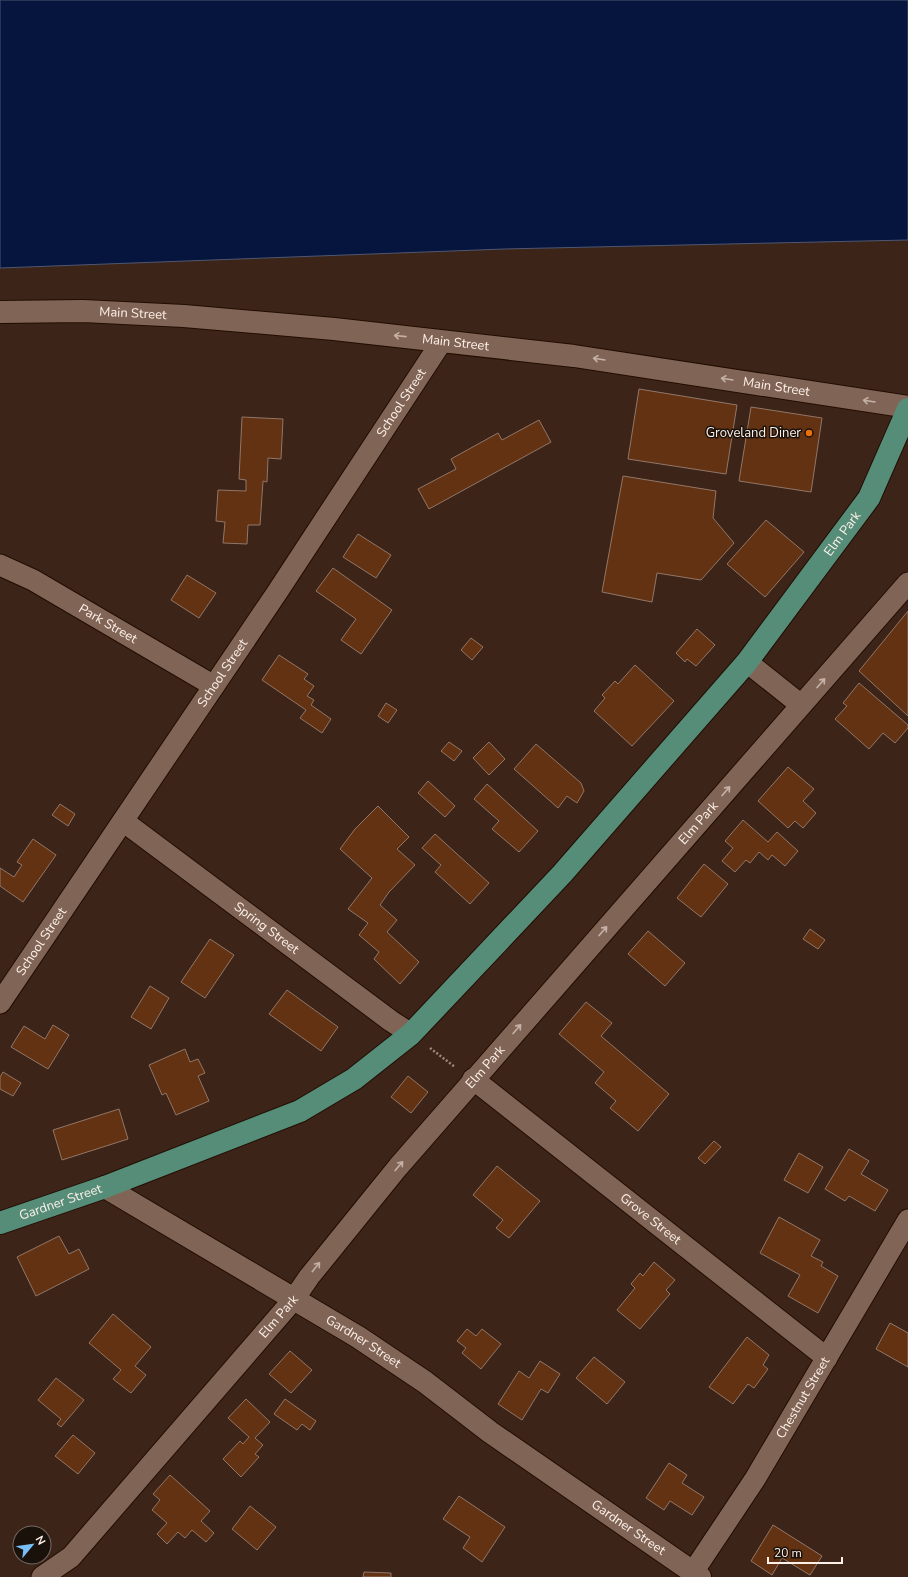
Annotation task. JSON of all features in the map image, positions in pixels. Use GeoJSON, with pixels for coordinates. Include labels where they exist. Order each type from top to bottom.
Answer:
{"type":"FeatureCollection","features":[{"type":"Feature","properties":{"kind":"main road","name":"Elm Park"},"geometry":{"type":"LineString","coordinates":[[105,1187],[300,1111],[354,1079],[412,1034],[562,874],[747,662],[869,498],[908,408]]}},
{"type":"Feature","properties":{"kind":"main road","name":"Gardner Street"},"geometry":{"type":"LineString","coordinates":[[0,1223],[105,1187]]}},
{"type":"Feature","properties":{"kind":"street","name":"Main Street"},"geometry":{"type":"LineString","coordinates":[[0,312],[83,311],[184,316],[334,329],[574,356],[908,408]]}},
{"type":"Feature","properties":{"kind":"street","name":"School Street"},"geometry":{"type":"LineString","coordinates":[[0,1003],[276,594],[442,341]]}},
{"type":"Feature","properties":{"kind":"street","name":"Park Street"},"geometry":{"type":"LineString","coordinates":[[0,565],[33,580],[214,686]]}},
{"type":"Feature","properties":{"kind":"street","name":"Elm Park"},"geometry":{"type":"LineString","coordinates":[[42,1577],[71,1557],[294,1299],[309,1277],[398,1167],[473,1079],[908,583]]}},
{"type":"Feature","properties":{"kind":"street"},"geometry":{"type":"LineString","coordinates":[[747,662],[801,705]]}},
{"type":"Feature","properties":{"kind":"street","name":"Spring Street"},"geometry":{"type":"LineString","coordinates":[[124,821],[391,1021],[412,1034]]}},
{"type":"Feature","properties":{"kind":"street","name":"Grove Street"},"geometry":{"type":"LineString","coordinates":[[473,1079],[827,1358]]}},
{"type":"Feature","properties":{"kind":"street","name":"Gardner Street"},"geometry":{"type":"LineString","coordinates":[[105,1187],[358,1337],[425,1382],[490,1432],[697,1575]]}},
{"type":"Feature","properties":{"kind":"street","name":"Chestnut Street"},"geometry":{"type":"LineString","coordinates":[[697,1575],[908,1220]]}},
{"type":"Feature","properties":{"kind":"path"},"geometry":{"type":"LineString","coordinates":[[412,1034],[473,1079]]}},
{"type":"Feature","properties":{"kind":"water"},"geometry":{"type":"Polygon","coordinates":[[[0,0],[908,0],[908,240],[504,249],[0,268],[0,0]]]}},
{"type":"Feature","properties":{"kind":"building"},"geometry":{"type":"Polygon","coordinates":[[[639,389],[737,405],[726,474],[628,459],[639,389]]]}},
{"type":"Feature","properties":{"kind":"building"},"geometry":{"type":"Polygon","coordinates":[[[751,407],[822,418],[811,492],[739,481],[751,407]]]}},
{"type":"Feature","properties":{"kind":"building"},"geometry":{"type":"Polygon","coordinates":[[[242,417],[283,419],[281,459],[268,458],[267,482],[263,481],[260,525],[248,525],[247,544],[223,543],[225,522],[216,521],[218,490],[246,491],[246,480],[239,479],[242,417]]]}},
{"type":"Feature","properties":{"kind":"building"},"geometry":{"type":"Polygon","coordinates":[[[539,420],[551,442],[429,509],[418,489],[456,469],[451,459],[498,433],[502,440],[539,420]]]}},
{"type":"Feature","properties":{"kind":"building"},"geometry":{"type":"Polygon","coordinates":[[[623,476],[716,491],[713,518],[734,543],[701,580],[657,573],[652,602],[602,592],[623,476]]]}},
{"type":"Feature","properties":{"kind":"building"},"geometry":{"type":"Polygon","coordinates":[[[766,520],[804,552],[765,597],[727,564],[766,520]]]}},
{"type":"Feature","properties":{"kind":"building"},"geometry":{"type":"Polygon","coordinates":[[[358,534],[391,555],[376,578],[343,557],[358,534]]]}},
{"type":"Feature","properties":{"kind":"building"},"geometry":{"type":"Polygon","coordinates":[[[333,568],[392,610],[361,654],[341,640],[356,619],[316,591],[333,568]]]}},
{"type":"Feature","properties":{"kind":"building"},"geometry":{"type":"Polygon","coordinates":[[[187,575],[216,593],[199,618],[171,600],[187,575]]]}},
{"type":"Feature","properties":{"kind":"building"},"geometry":{"type":"Polygon","coordinates":[[[908,611],[908,716],[859,671],[908,611]]]}},
{"type":"Feature","properties":{"kind":"building"},"geometry":{"type":"Polygon","coordinates":[[[697,629],[715,645],[696,666],[687,659],[685,662],[676,653],[697,629]]]}},
{"type":"Feature","properties":{"kind":"building"},"geometry":{"type":"Polygon","coordinates":[[[471,638],[483,647],[472,660],[461,650],[471,638]]]}},
{"type":"Feature","properties":{"kind":"building"},"geometry":{"type":"Polygon","coordinates":[[[279,655],[308,674],[304,679],[314,686],[307,696],[314,700],[311,705],[331,719],[322,733],[300,718],[306,710],[262,680],[279,655]]]}},
{"type":"Feature","properties":{"kind":"building"},"geometry":{"type":"Polygon","coordinates":[[[635,665],[674,701],[632,746],[594,711],[605,698],[602,695],[615,681],[618,684],[635,665]]]}},
{"type":"Feature","properties":{"kind":"building"},"geometry":{"type":"Polygon","coordinates":[[[859,683],[908,725],[908,728],[895,743],[883,733],[869,749],[835,719],[847,706],[843,703],[859,683]]]}},
{"type":"Feature","properties":{"kind":"building"},"geometry":{"type":"Polygon","coordinates":[[[386,703],[397,710],[388,723],[378,716],[386,703]]]}},
{"type":"Feature","properties":{"kind":"building"},"geometry":{"type":"Polygon","coordinates":[[[449,742],[462,751],[454,761],[441,751],[449,742]]]}},
{"type":"Feature","properties":{"kind":"building"},"geometry":{"type":"Polygon","coordinates":[[[489,742],[505,759],[489,775],[473,758],[489,742]]]}},
{"type":"Feature","properties":{"kind":"building"},"geometry":{"type":"Polygon","coordinates":[[[536,744],[581,783],[584,791],[577,803],[567,796],[558,808],[514,769],[536,744]]]}},
{"type":"Feature","properties":{"kind":"building"},"geometry":{"type":"Polygon","coordinates":[[[788,767],[814,789],[803,801],[816,813],[803,828],[795,821],[788,828],[758,801],[788,767]]]}},
{"type":"Feature","properties":{"kind":"building"},"geometry":{"type":"Polygon","coordinates":[[[428,781],[455,806],[445,817],[418,793],[428,781]]]}},
{"type":"Feature","properties":{"kind":"building"},"geometry":{"type":"Polygon","coordinates":[[[487,784],[538,831],[519,852],[492,829],[499,821],[474,799],[487,784]]]}},
{"type":"Feature","properties":{"kind":"building"},"geometry":{"type":"Polygon","coordinates":[[[60,804],[75,814],[68,826],[52,815],[60,804]]]}},
{"type":"Feature","properties":{"kind":"building"},"geometry":{"type":"Polygon","coordinates":[[[378,806],[409,837],[397,849],[415,865],[389,892],[380,905],[397,920],[387,932],[419,962],[400,984],[374,959],[379,952],[359,935],[368,923],[348,909],[372,878],[340,849],[355,829],[378,806]]]}},
{"type":"Feature","properties":{"kind":"building"},"geometry":{"type":"Polygon","coordinates":[[[743,820],[768,842],[777,832],[798,851],[785,866],[772,855],[768,860],[759,852],[750,863],[746,860],[735,872],[722,861],[733,848],[725,841],[743,820]]]}},
{"type":"Feature","properties":{"kind":"building"},"geometry":{"type":"Polygon","coordinates":[[[435,834],[489,883],[470,904],[435,872],[441,865],[422,848],[435,834]]]}},
{"type":"Feature","properties":{"kind":"building"},"geometry":{"type":"Polygon","coordinates":[[[33,839],[56,855],[23,902],[0,886],[0,868],[14,877],[22,865],[17,862],[33,839]]]}},
{"type":"Feature","properties":{"kind":"building"},"geometry":{"type":"Polygon","coordinates":[[[704,864],[728,884],[701,917],[677,898],[704,864]]]}},
{"type":"Feature","properties":{"kind":"building"},"geometry":{"type":"Polygon","coordinates":[[[810,929],[825,940],[818,949],[803,939],[810,929]]]}},
{"type":"Feature","properties":{"kind":"building"},"geometry":{"type":"Polygon","coordinates":[[[648,931],[685,963],[665,986],[628,954],[648,931]]]}},
{"type":"Feature","properties":{"kind":"building"},"geometry":{"type":"Polygon","coordinates":[[[210,939],[234,955],[205,998],[181,982],[210,939]]]}},
{"type":"Feature","properties":{"kind":"building"},"geometry":{"type":"Polygon","coordinates":[[[150,986],[169,998],[151,1029],[131,1017],[150,986]]]}},
{"type":"Feature","properties":{"kind":"building"},"geometry":{"type":"Polygon","coordinates":[[[287,990],[338,1027],[321,1051],[269,1014],[287,990]]]}},
{"type":"Feature","properties":{"kind":"building"},"geometry":{"type":"Polygon","coordinates":[[[586,1002],[612,1023],[601,1036],[669,1094],[638,1131],[610,1108],[616,1101],[595,1083],[604,1072],[559,1034],[586,1002]]]}},
{"type":"Feature","properties":{"kind":"building"},"geometry":{"type":"Polygon","coordinates":[[[53,1025],[69,1035],[48,1069],[11,1047],[24,1026],[45,1039],[53,1025]]]}},
{"type":"Feature","properties":{"kind":"building"},"geometry":{"type":"Polygon","coordinates":[[[185,1049],[190,1062],[198,1059],[205,1073],[198,1076],[209,1101],[176,1115],[166,1093],[162,1095],[149,1065],[185,1049]]]}},
{"type":"Feature","properties":{"kind":"building"},"geometry":{"type":"Polygon","coordinates":[[[3,1072],[21,1083],[13,1096],[0,1089],[0,1077],[3,1072]]]}},
{"type":"Feature","properties":{"kind":"building"},"geometry":{"type":"Polygon","coordinates":[[[408,1076],[428,1092],[411,1113],[391,1097],[408,1076]]]}},
{"type":"Feature","properties":{"kind":"building"},"geometry":{"type":"Polygon","coordinates":[[[119,1109],[128,1139],[62,1160],[53,1130],[119,1109]]]}},
{"type":"Feature","properties":{"kind":"building"},"geometry":{"type":"Polygon","coordinates":[[[714,1141],[721,1147],[705,1164],[698,1158],[714,1141]]]}},
{"type":"Feature","properties":{"kind":"building"},"geometry":{"type":"Polygon","coordinates":[[[849,1149],[869,1161],[861,1174],[888,1190],[875,1211],[849,1196],[845,1201],[825,1189],[849,1149]]]}},
{"type":"Feature","properties":{"kind":"building"},"geometry":{"type":"Polygon","coordinates":[[[799,1153],[823,1167],[808,1193],[784,1180],[799,1153]]]}},
{"type":"Feature","properties":{"kind":"building"},"geometry":{"type":"Polygon","coordinates":[[[497,1166],[540,1201],[509,1238],[496,1228],[503,1220],[473,1195],[497,1166]]]}},
{"type":"Feature","properties":{"kind":"building"},"geometry":{"type":"Polygon","coordinates":[[[779,1217],[820,1240],[811,1256],[823,1262],[821,1266],[838,1276],[818,1313],[788,1296],[800,1275],[760,1253],[779,1217]]]}},
{"type":"Feature","properties":{"kind":"building"},"geometry":{"type":"Polygon","coordinates":[[[59,1236],[69,1254],[79,1249],[89,1269],[36,1296],[17,1257],[59,1236]]]}},
{"type":"Feature","properties":{"kind":"building"},"geometry":{"type":"Polygon","coordinates":[[[654,1262],[675,1280],[666,1290],[670,1294],[640,1329],[617,1310],[635,1288],[631,1284],[640,1273],[643,1276],[654,1262]]]}},
{"type":"Feature","properties":{"kind":"building"},"geometry":{"type":"Polygon","coordinates":[[[113,1314],[151,1347],[135,1366],[146,1375],[131,1393],[113,1379],[121,1370],[89,1343],[113,1314]]]}},
{"type":"Feature","properties":{"kind":"building"},"geometry":{"type":"Polygon","coordinates":[[[890,1323],[908,1333],[908,1367],[876,1349],[890,1323]]]}},
{"type":"Feature","properties":{"kind":"building"},"geometry":{"type":"Polygon","coordinates":[[[467,1329],[476,1336],[482,1329],[501,1344],[481,1369],[462,1353],[466,1348],[457,1341],[467,1329]]]}},
{"type":"Feature","properties":{"kind":"building"},"geometry":{"type":"Polygon","coordinates":[[[747,1337],[769,1355],[763,1365],[768,1369],[754,1388],[748,1384],[733,1404],[709,1387],[747,1337]]]}},
{"type":"Feature","properties":{"kind":"building"},"geometry":{"type":"Polygon","coordinates":[[[290,1351],[312,1370],[291,1393],[269,1374],[290,1351]]]}},
{"type":"Feature","properties":{"kind":"building"},"geometry":{"type":"Polygon","coordinates":[[[594,1357],[625,1382],[607,1404],[576,1378],[594,1357]]]}},
{"type":"Feature","properties":{"kind":"building"},"geometry":{"type":"Polygon","coordinates":[[[540,1361],[560,1374],[548,1393],[541,1389],[522,1420],[498,1404],[519,1371],[529,1378],[540,1361]]]}},
{"type":"Feature","properties":{"kind":"building"},"geometry":{"type":"Polygon","coordinates":[[[56,1378],[84,1400],[61,1427],[57,1424],[61,1419],[38,1400],[56,1378]]]}},
{"type":"Feature","properties":{"kind":"building"},"geometry":{"type":"Polygon","coordinates":[[[246,1399],[270,1422],[255,1438],[263,1445],[255,1454],[259,1457],[241,1477],[223,1459],[240,1441],[243,1444],[249,1437],[228,1418],[246,1399]]]}},
{"type":"Feature","properties":{"kind":"building"},"geometry":{"type":"Polygon","coordinates":[[[285,1399],[316,1421],[310,1430],[302,1424],[297,1430],[274,1414],[285,1399]]]}},
{"type":"Feature","properties":{"kind":"building"},"geometry":{"type":"Polygon","coordinates":[[[73,1435],[95,1453],[78,1474],[55,1456],[73,1435]]]}},
{"type":"Feature","properties":{"kind":"building"},"geometry":{"type":"Polygon","coordinates":[[[669,1463],[687,1475],[682,1483],[704,1497],[692,1515],[670,1501],[664,1510],[646,1498],[669,1463]]]}},
{"type":"Feature","properties":{"kind":"building"},"geometry":{"type":"Polygon","coordinates":[[[170,1475],[210,1511],[201,1521],[214,1533],[206,1542],[192,1530],[185,1538],[178,1532],[167,1544],[157,1534],[167,1523],[152,1510],[160,1500],[153,1494],[170,1475]]]}},
{"type":"Feature","properties":{"kind":"building"},"geometry":{"type":"Polygon","coordinates":[[[459,1496],[505,1527],[482,1562],[463,1548],[470,1537],[443,1519],[459,1496]]]}},
{"type":"Feature","properties":{"kind":"building"},"geometry":{"type":"Polygon","coordinates":[[[250,1506],[276,1527],[257,1550],[232,1529],[250,1506]]]}},
{"type":"Feature","properties":{"kind":"building"},"geometry":{"type":"Polygon","coordinates":[[[773,1525],[822,1556],[810,1575],[782,1558],[772,1575],[751,1561],[773,1525]]]}},
{"type":"Feature","properties":{"kind":"building"},"geometry":{"type":"Polygon","coordinates":[[[364,1572],[391,1573],[391,1577],[363,1577],[364,1572]]]}},
{"type":"Feature","properties":{"kind":"place","name":"Groveland Diner"},"geometry":{"type":"Point","coordinates":[809,433]}}]}
